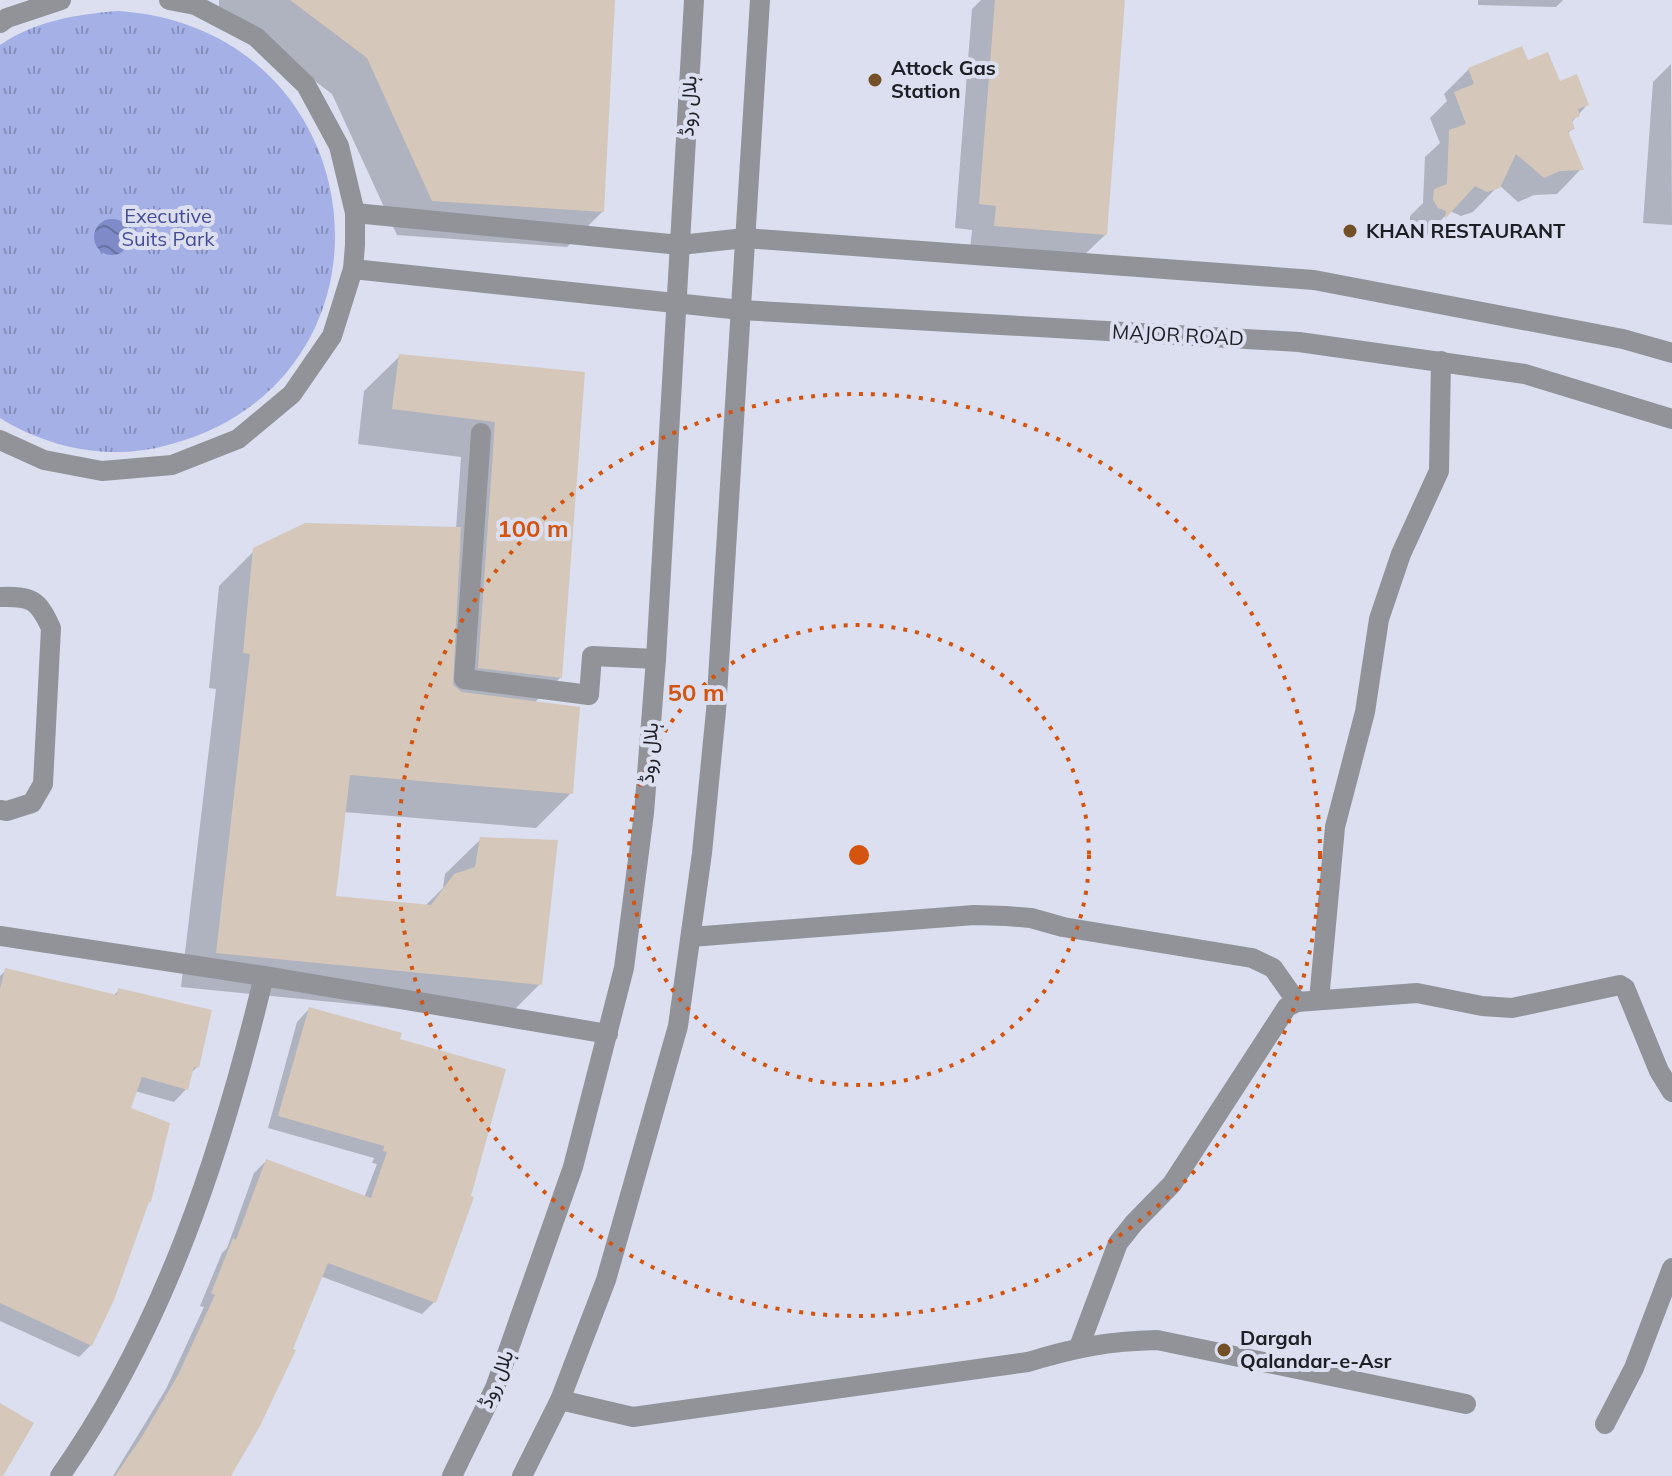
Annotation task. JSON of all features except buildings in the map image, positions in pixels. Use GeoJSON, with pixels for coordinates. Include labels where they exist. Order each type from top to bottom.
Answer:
{"type":"FeatureCollection","features":[{"type":"Feature","properties":{"kind":"street"},"geometry":{"type":"LineString","coordinates":[[0,23],[61,0]]}},
{"type":"Feature","properties":{"kind":"street"},"geometry":{"type":"LineString","coordinates":[[0,440],[44,460],[102,471],[172,465],[238,439],[292,394],[332,336],[353,269],[355,213],[339,146],[306,85],[256,37],[195,5],[169,0]]}},
{"type":"Feature","properties":{"kind":"street","name":"ہلال روڈ"},"geometry":{"type":"LineString","coordinates":[[452,1476],[495,1388],[573,1167],[626,953],[644,813],[656,659],[694,0]]}},
{"type":"Feature","properties":{"kind":"street"},"geometry":{"type":"LineString","coordinates":[[522,1476],[560,1400],[606,1280],[678,1026],[716,711],[760,0]]}},
{"type":"Feature","properties":{"kind":"street"},"geometry":{"type":"LineString","coordinates":[[355,213],[680,245],[745,238],[1314,280],[1623,339],[1672,353]]}},
{"type":"Feature","properties":{"kind":"street","name":"MAJOR ROAD"},"geometry":{"type":"LineString","coordinates":[[353,269],[741,310],[1299,342],[1525,374],[1672,419]]}},
{"type":"Feature","properties":{"kind":"street"},"geometry":{"type":"LineString","coordinates":[[1319,1000],[1335,827],[1365,712],[1379,619],[1401,554],[1439,471],[1441,361]]}},
{"type":"Feature","properties":{"kind":"street"},"geometry":{"type":"LineString","coordinates":[[481,433],[464,679],[589,695],[592,656],[656,659]]}},
{"type":"Feature","properties":{"kind":"street"},"geometry":{"type":"LineString","coordinates":[[0,597],[24,596],[42,607],[51,628],[43,784],[32,803],[7,811],[0,810]]}},
{"type":"Feature","properties":{"kind":"street"},"geometry":{"type":"LineString","coordinates":[[691,937],[974,915],[1031,918],[1063,927],[1252,958],[1273,968],[1297,1002]]}},
{"type":"Feature","properties":{"kind":"street"},"geometry":{"type":"LineString","coordinates":[[0,936],[264,976],[608,1034]]}},
{"type":"Feature","properties":{"kind":"street"},"geometry":{"type":"LineString","coordinates":[[60,1476],[89,1435],[123,1373],[177,1258],[212,1166],[241,1072],[264,976]]}},
{"type":"Feature","properties":{"kind":"street"},"geometry":{"type":"LineString","coordinates":[[1079,1347],[1118,1243],[1172,1184],[1287,1007],[1297,1002],[1417,993],[1482,1006],[1512,1008],[1620,985],[1625,988],[1659,1071],[1672,1092]]}},
{"type":"Feature","properties":{"kind":"street"},"geometry":{"type":"LineString","coordinates":[[1605,1424],[1646,1339],[1672,1268]]}},
{"type":"Feature","properties":{"kind":"street"},"geometry":{"type":"LineString","coordinates":[[560,1400],[633,1417],[1028,1362],[1079,1347],[1157,1340],[1466,1404]]}},
{"type":"Feature","properties":{"kind":"green space","name":"Executive Suits Park"},"geometry":{"type":"Polygon","coordinates":[[[119,11],[206,32],[271,77],[314,139],[334,210],[330,284],[301,352],[248,408],[168,445],[146,450],[103,452],[39,438],[0,418],[0,45],[42,24],[119,11]]]}},
{"type":"Feature","properties":{"kind":"water"},"geometry":{"type":"Polygon","coordinates":[[[112,219],[125,224],[130,237],[125,250],[112,255],[99,250],[94,237],[99,224],[112,219]]]}},
{"type":"Feature","properties":{"kind":"place","name":"Attock Gas Station"},"geometry":{"type":"Point","coordinates":[875,80]}},
{"type":"Feature","properties":{"kind":"place","name":"KHAN RESTAURANT"},"geometry":{"type":"Point","coordinates":[1350,231]}},
{"type":"Feature","properties":{"kind":"place","name":"Dargah Qalandar-e-Asr"},"geometry":{"type":"Point","coordinates":[1224,1350]}}]}
